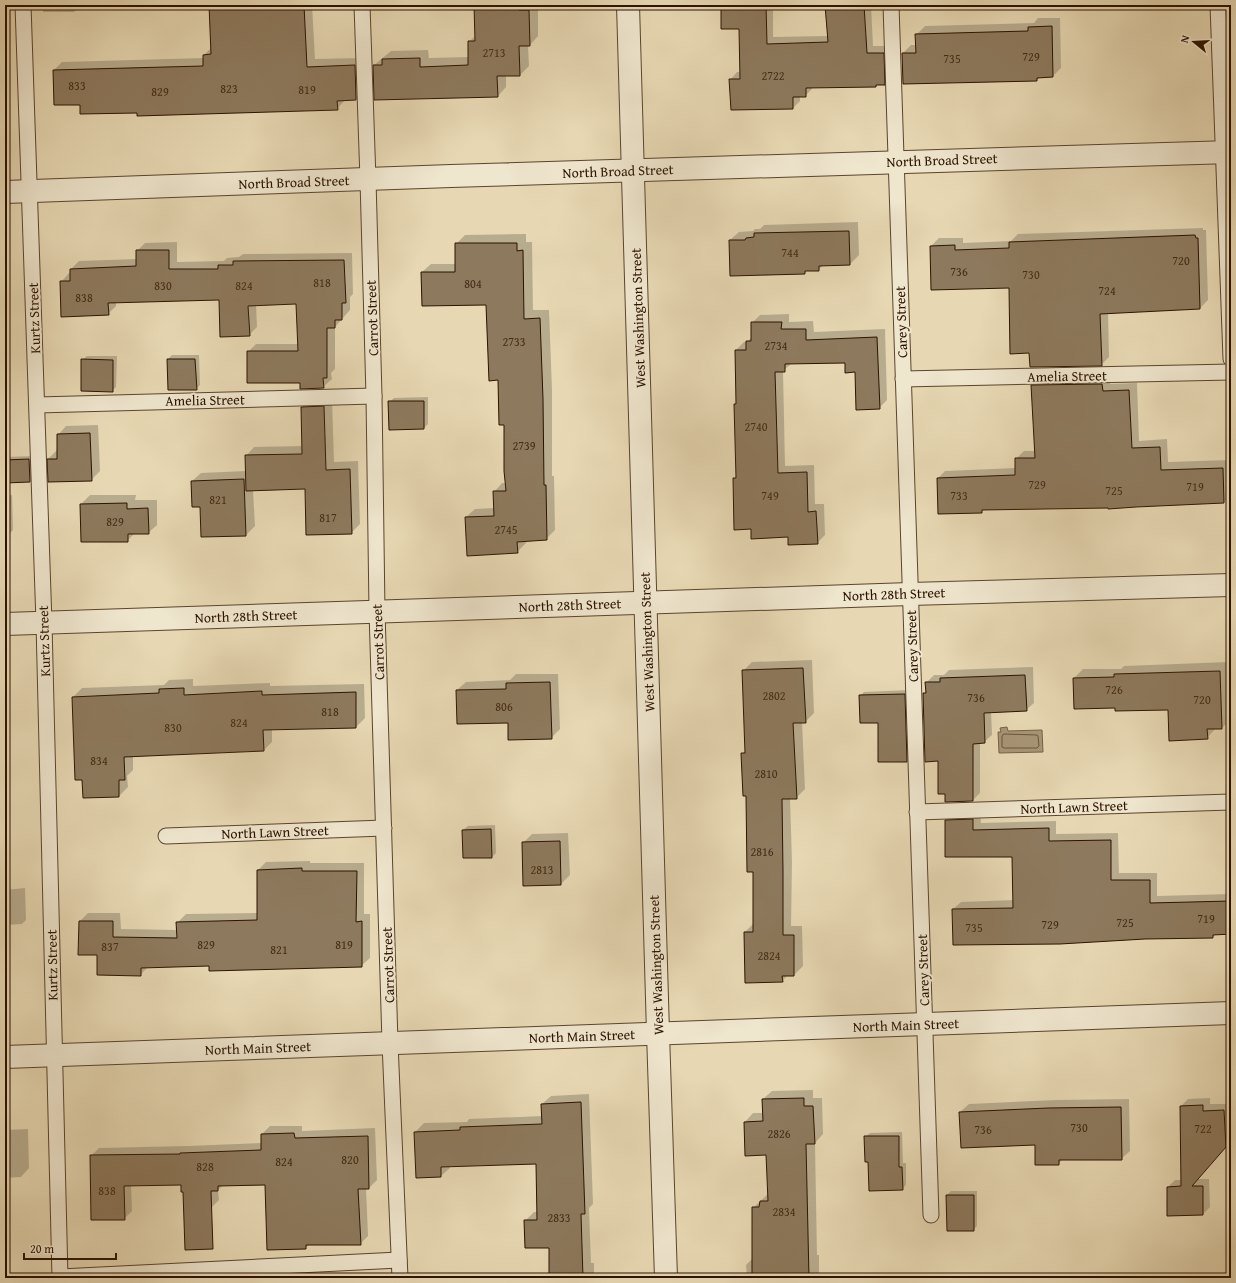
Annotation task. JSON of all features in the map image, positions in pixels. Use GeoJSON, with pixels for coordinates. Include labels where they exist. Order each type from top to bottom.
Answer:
{"type":"FeatureCollection","features":[{"type":"Feature","properties":{"kind":"street","name":"West Washington Street"},"geometry":{"type":"LineString","coordinates":[[628,5],[666,1278]]}},
{"type":"Feature","properties":{"kind":"street","name":"North Broad Street"},"geometry":{"type":"LineString","coordinates":[[5,192],[633,170],[1227,152]]}},
{"type":"Feature","properties":{"kind":"street","name":"North 28th Street"},"geometry":{"type":"LineString","coordinates":[[5,624],[910,594],[1231,585]]}},
{"type":"Feature","properties":{"kind":"street","name":"North Main Street"},"geometry":{"type":"LineString","coordinates":[[5,1057],[1231,1013]]}},
{"type":"Feature","properties":{"kind":"lane","name":"Kurtz Street"},"geometry":{"type":"LineString","coordinates":[[23,5],[44,623],[60,1277]]}},
{"type":"Feature","properties":{"kind":"lane","name":"Carrot Street"},"geometry":{"type":"LineString","coordinates":[[362,5],[374,396],[377,611],[390,1043],[400,1278]]}},
{"type":"Feature","properties":{"kind":"lane","name":"Carey Street"},"geometry":{"type":"LineString","coordinates":[[891,5],[931,1214]]}},
{"type":"Feature","properties":{"kind":"lane"},"geometry":{"type":"LineString","coordinates":[[1218,5],[1227,152],[1231,359]]}},
{"type":"Feature","properties":{"kind":"lane","name":"Amelia Street"},"geometry":{"type":"LineString","coordinates":[[903,379],[1231,372]]}},
{"type":"Feature","properties":{"kind":"lane","name":"Amelia Street"},"geometry":{"type":"LineString","coordinates":[[37,405],[374,396]]}},
{"type":"Feature","properties":{"kind":"lane","name":"North Lawn Street"},"geometry":{"type":"LineString","coordinates":[[917,812],[1231,802]]}},
{"type":"Feature","properties":{"kind":"lane","name":"North Lawn Street"},"geometry":{"type":"LineString","coordinates":[[166,836],[384,828]]}},
{"type":"Feature","properties":{"kind":"lane"},"geometry":{"type":"LineString","coordinates":[[60,1277],[399,1260]]}},
{"type":"Feature","properties":{"kind":"water"},"geometry":{"type":"Polygon","coordinates":[[[1007,727],[1008,731],[1042,730],[1043,752],[999,753],[998,732],[1001,732],[1000,728],[1007,727]]]}},
{"type":"Feature","properties":{"kind":"building"},"geometry":{"type":"Polygon","coordinates":[[[209,5],[304,5],[307,67],[355,65],[356,100],[337,101],[338,110],[137,116],[137,113],[80,114],[80,105],[54,105],[53,70],[203,66],[203,55],[211,54],[209,5]]]}},
{"type":"Feature","properties":{"kind":"building"},"geometry":{"type":"Polygon","coordinates":[[[474,5],[518,5],[519,10],[529,10],[530,46],[519,46],[520,76],[497,76],[498,97],[374,100],[373,65],[382,65],[382,59],[420,58],[420,67],[468,65],[468,41],[475,41],[474,5]]]}},
{"type":"Feature","properties":{"kind":"building"},"geometry":{"type":"Polygon","coordinates":[[[721,5],[766,5],[767,44],[828,42],[825,5],[864,5],[867,53],[884,53],[885,85],[876,85],[876,87],[806,88],[806,97],[793,97],[793,109],[731,110],[729,79],[740,79],[739,29],[721,29],[721,5]]]}},
{"type":"Feature","properties":{"kind":"building"},"geometry":{"type":"Polygon","coordinates":[[[1052,26],[1053,77],[1037,78],[1037,81],[903,84],[902,53],[916,53],[915,34],[1028,31],[1028,27],[1052,26]]]}},
{"type":"Feature","properties":{"kind":"building"},"geometry":{"type":"Polygon","coordinates":[[[849,231],[850,265],[819,266],[819,271],[805,271],[805,274],[730,276],[729,240],[745,240],[746,238],[754,237],[754,233],[849,231]]]}},
{"type":"Feature","properties":{"kind":"building"},"geometry":{"type":"Polygon","coordinates":[[[1195,235],[1196,238],[1198,238],[1200,309],[1100,314],[1102,366],[1030,367],[1029,353],[1010,354],[1009,288],[931,290],[930,246],[955,245],[955,250],[1009,248],[1009,242],[1195,235]]]}},
{"type":"Feature","properties":{"kind":"building"},"geometry":{"type":"Polygon","coordinates":[[[455,243],[517,243],[517,251],[523,250],[524,319],[540,318],[544,485],[546,485],[547,540],[517,542],[518,553],[467,556],[465,517],[494,516],[493,491],[506,491],[504,471],[504,425],[499,425],[498,380],[489,381],[486,305],[422,306],[421,272],[455,272],[455,243]]]}},
{"type":"Feature","properties":{"kind":"building"},"geometry":{"type":"Polygon","coordinates":[[[136,250],[169,250],[169,269],[218,269],[218,265],[233,265],[233,261],[344,260],[346,303],[342,303],[342,320],[335,320],[335,328],[327,328],[327,378],[323,378],[324,388],[300,389],[300,383],[247,383],[247,351],[298,351],[296,304],[248,306],[250,336],[220,337],[219,300],[108,303],[109,315],[61,317],[60,281],[70,281],[70,269],[136,266],[136,250]]]}},
{"type":"Feature","properties":{"kind":"building"},"geometry":{"type":"Polygon","coordinates":[[[751,322],[782,322],[781,329],[806,329],[806,340],[877,337],[880,409],[856,410],[855,372],[845,373],[845,363],[785,364],[785,372],[775,372],[778,473],[807,472],[808,512],[816,511],[818,544],[788,545],[788,537],[751,539],[751,529],[734,530],[733,478],[736,478],[734,404],[736,404],[735,350],[746,350],[746,341],[751,341],[751,322]]]}},
{"type":"Feature","properties":{"kind":"building"},"geometry":{"type":"Polygon","coordinates":[[[81,359],[113,360],[113,392],[81,391],[81,359]]]}},
{"type":"Feature","properties":{"kind":"building"},"geometry":{"type":"Polygon","coordinates":[[[167,359],[195,359],[197,390],[168,390],[167,359]]]}},
{"type":"Feature","properties":{"kind":"building"},"geometry":{"type":"Polygon","coordinates":[[[1102,384],[1103,391],[1129,390],[1132,448],[1160,447],[1161,470],[1223,468],[1224,503],[1108,509],[982,510],[982,513],[938,514],[937,478],[1015,475],[1015,458],[1035,458],[1031,385],[1102,384]]]}},
{"type":"Feature","properties":{"kind":"building"},"geometry":{"type":"Polygon","coordinates":[[[388,401],[424,401],[424,429],[389,430],[388,401]]]}},
{"type":"Feature","properties":{"kind":"building"},"geometry":{"type":"Polygon","coordinates":[[[324,406],[326,470],[350,469],[352,534],[306,535],[305,489],[246,491],[245,455],[302,454],[301,407],[324,406]]]}},
{"type":"Feature","properties":{"kind":"building"},"geometry":{"type":"Polygon","coordinates":[[[90,433],[92,481],[48,482],[47,459],[57,459],[57,434],[90,433]]]}},
{"type":"Feature","properties":{"kind":"building"},"geometry":{"type":"Polygon","coordinates":[[[29,459],[30,482],[5,483],[5,460],[29,459]]]}},
{"type":"Feature","properties":{"kind":"building"},"geometry":{"type":"Polygon","coordinates":[[[244,479],[246,536],[201,537],[200,507],[192,507],[191,481],[244,479]]]}},
{"type":"Feature","properties":{"kind":"building"},"geometry":{"type":"Polygon","coordinates":[[[127,503],[127,509],[148,508],[149,534],[128,534],[128,542],[81,542],[80,504],[127,503]]]}},
{"type":"Feature","properties":{"kind":"building"},"geometry":{"type":"Polygon","coordinates":[[[803,668],[806,723],[793,723],[797,799],[782,799],[783,935],[794,935],[794,976],[782,976],[783,982],[745,983],[744,932],[753,932],[753,872],[747,872],[746,796],[743,796],[741,753],[745,753],[742,670],[803,668]]]}},
{"type":"Feature","properties":{"kind":"building"},"geometry":{"type":"Polygon","coordinates":[[[1220,671],[1222,729],[1207,729],[1208,739],[1169,741],[1168,710],[1115,711],[1115,708],[1074,709],[1073,678],[1114,677],[1114,674],[1220,671]]]}},
{"type":"Feature","properties":{"kind":"building"},"geometry":{"type":"Polygon","coordinates":[[[1025,675],[1027,711],[984,713],[985,743],[973,744],[973,801],[945,802],[945,794],[938,794],[938,761],[925,762],[923,693],[926,693],[925,682],[940,682],[940,678],[1025,675]]]}},
{"type":"Feature","properties":{"kind":"building"},"geometry":{"type":"Polygon","coordinates":[[[550,682],[552,739],[508,740],[508,723],[457,724],[456,690],[506,689],[506,683],[550,682]]]}},
{"type":"Feature","properties":{"kind":"building"},"geometry":{"type":"Polygon","coordinates":[[[184,688],[184,695],[262,691],[262,695],[356,692],[356,728],[263,730],[264,751],[124,757],[125,780],[119,780],[119,797],[83,798],[82,780],[75,780],[72,697],[159,693],[159,689],[184,688]]]}},
{"type":"Feature","properties":{"kind":"building"},"geometry":{"type":"Polygon","coordinates":[[[905,694],[907,762],[878,762],[878,723],[860,723],[859,695],[905,694]]]}},
{"type":"Feature","properties":{"kind":"building"},"geometry":{"type":"Polygon","coordinates":[[[973,819],[973,830],[1049,828],[1049,841],[1111,840],[1111,880],[1150,880],[1150,903],[1231,901],[1231,934],[1213,935],[1213,938],[1145,939],[1060,944],[953,945],[952,909],[1013,908],[1012,857],[945,857],[945,820],[973,819]]]}},
{"type":"Feature","properties":{"kind":"building"},"geometry":{"type":"Polygon","coordinates":[[[491,829],[492,858],[463,858],[462,830],[491,829]]]}},
{"type":"Feature","properties":{"kind":"building"},"geometry":{"type":"Polygon","coordinates":[[[560,841],[561,885],[523,886],[522,842],[560,841]]]}},
{"type":"Feature","properties":{"kind":"building"},"geometry":{"type":"Polygon","coordinates":[[[302,868],[302,871],[357,871],[356,922],[362,921],[362,967],[209,971],[209,966],[141,968],[141,976],[97,975],[97,955],[78,955],[79,921],[113,921],[113,937],[177,938],[176,922],[257,920],[257,870],[302,868]]]}},
{"type":"Feature","properties":{"kind":"building"},"geometry":{"type":"Polygon","coordinates":[[[804,1098],[804,1106],[813,1106],[815,1144],[806,1144],[809,1278],[752,1278],[752,1207],[759,1207],[760,1201],[768,1201],[766,1155],[745,1156],[744,1122],[763,1121],[762,1099],[804,1098]]]}},
{"type":"Feature","properties":{"kind":"building"},"geometry":{"type":"Polygon","coordinates":[[[581,1102],[585,1214],[581,1214],[583,1278],[549,1278],[549,1248],[525,1248],[524,1220],[537,1220],[536,1164],[441,1167],[441,1177],[416,1178],[414,1132],[460,1130],[460,1127],[542,1124],[541,1104],[581,1102]]]}},
{"type":"Feature","properties":{"kind":"building"},"geometry":{"type":"Polygon","coordinates":[[[1203,1105],[1203,1111],[1224,1110],[1226,1147],[1192,1186],[1203,1186],[1203,1215],[1167,1216],[1167,1187],[1181,1186],[1180,1106],[1203,1105]]]}},
{"type":"Feature","properties":{"kind":"building"},"geometry":{"type":"Polygon","coordinates":[[[1121,1107],[1122,1160],[1059,1160],[1059,1165],[1035,1165],[1035,1145],[961,1148],[959,1112],[1048,1108],[1121,1107]]]}},
{"type":"Feature","properties":{"kind":"building"},"geometry":{"type":"Polygon","coordinates":[[[294,1133],[295,1138],[368,1136],[369,1189],[358,1189],[361,1245],[306,1245],[306,1249],[267,1250],[265,1185],[218,1186],[218,1191],[211,1191],[213,1249],[185,1250],[183,1192],[181,1192],[181,1185],[124,1186],[125,1220],[91,1220],[90,1155],[180,1154],[261,1150],[261,1134],[294,1133]]]}},
{"type":"Feature","properties":{"kind":"building"},"geometry":{"type":"Polygon","coordinates":[[[864,1136],[899,1136],[899,1167],[902,1167],[903,1190],[869,1191],[868,1162],[865,1162],[864,1136]]]}},
{"type":"Feature","properties":{"kind":"building"},"geometry":{"type":"Polygon","coordinates":[[[946,1195],[974,1195],[974,1231],[947,1231],[946,1195]]]}}]}
